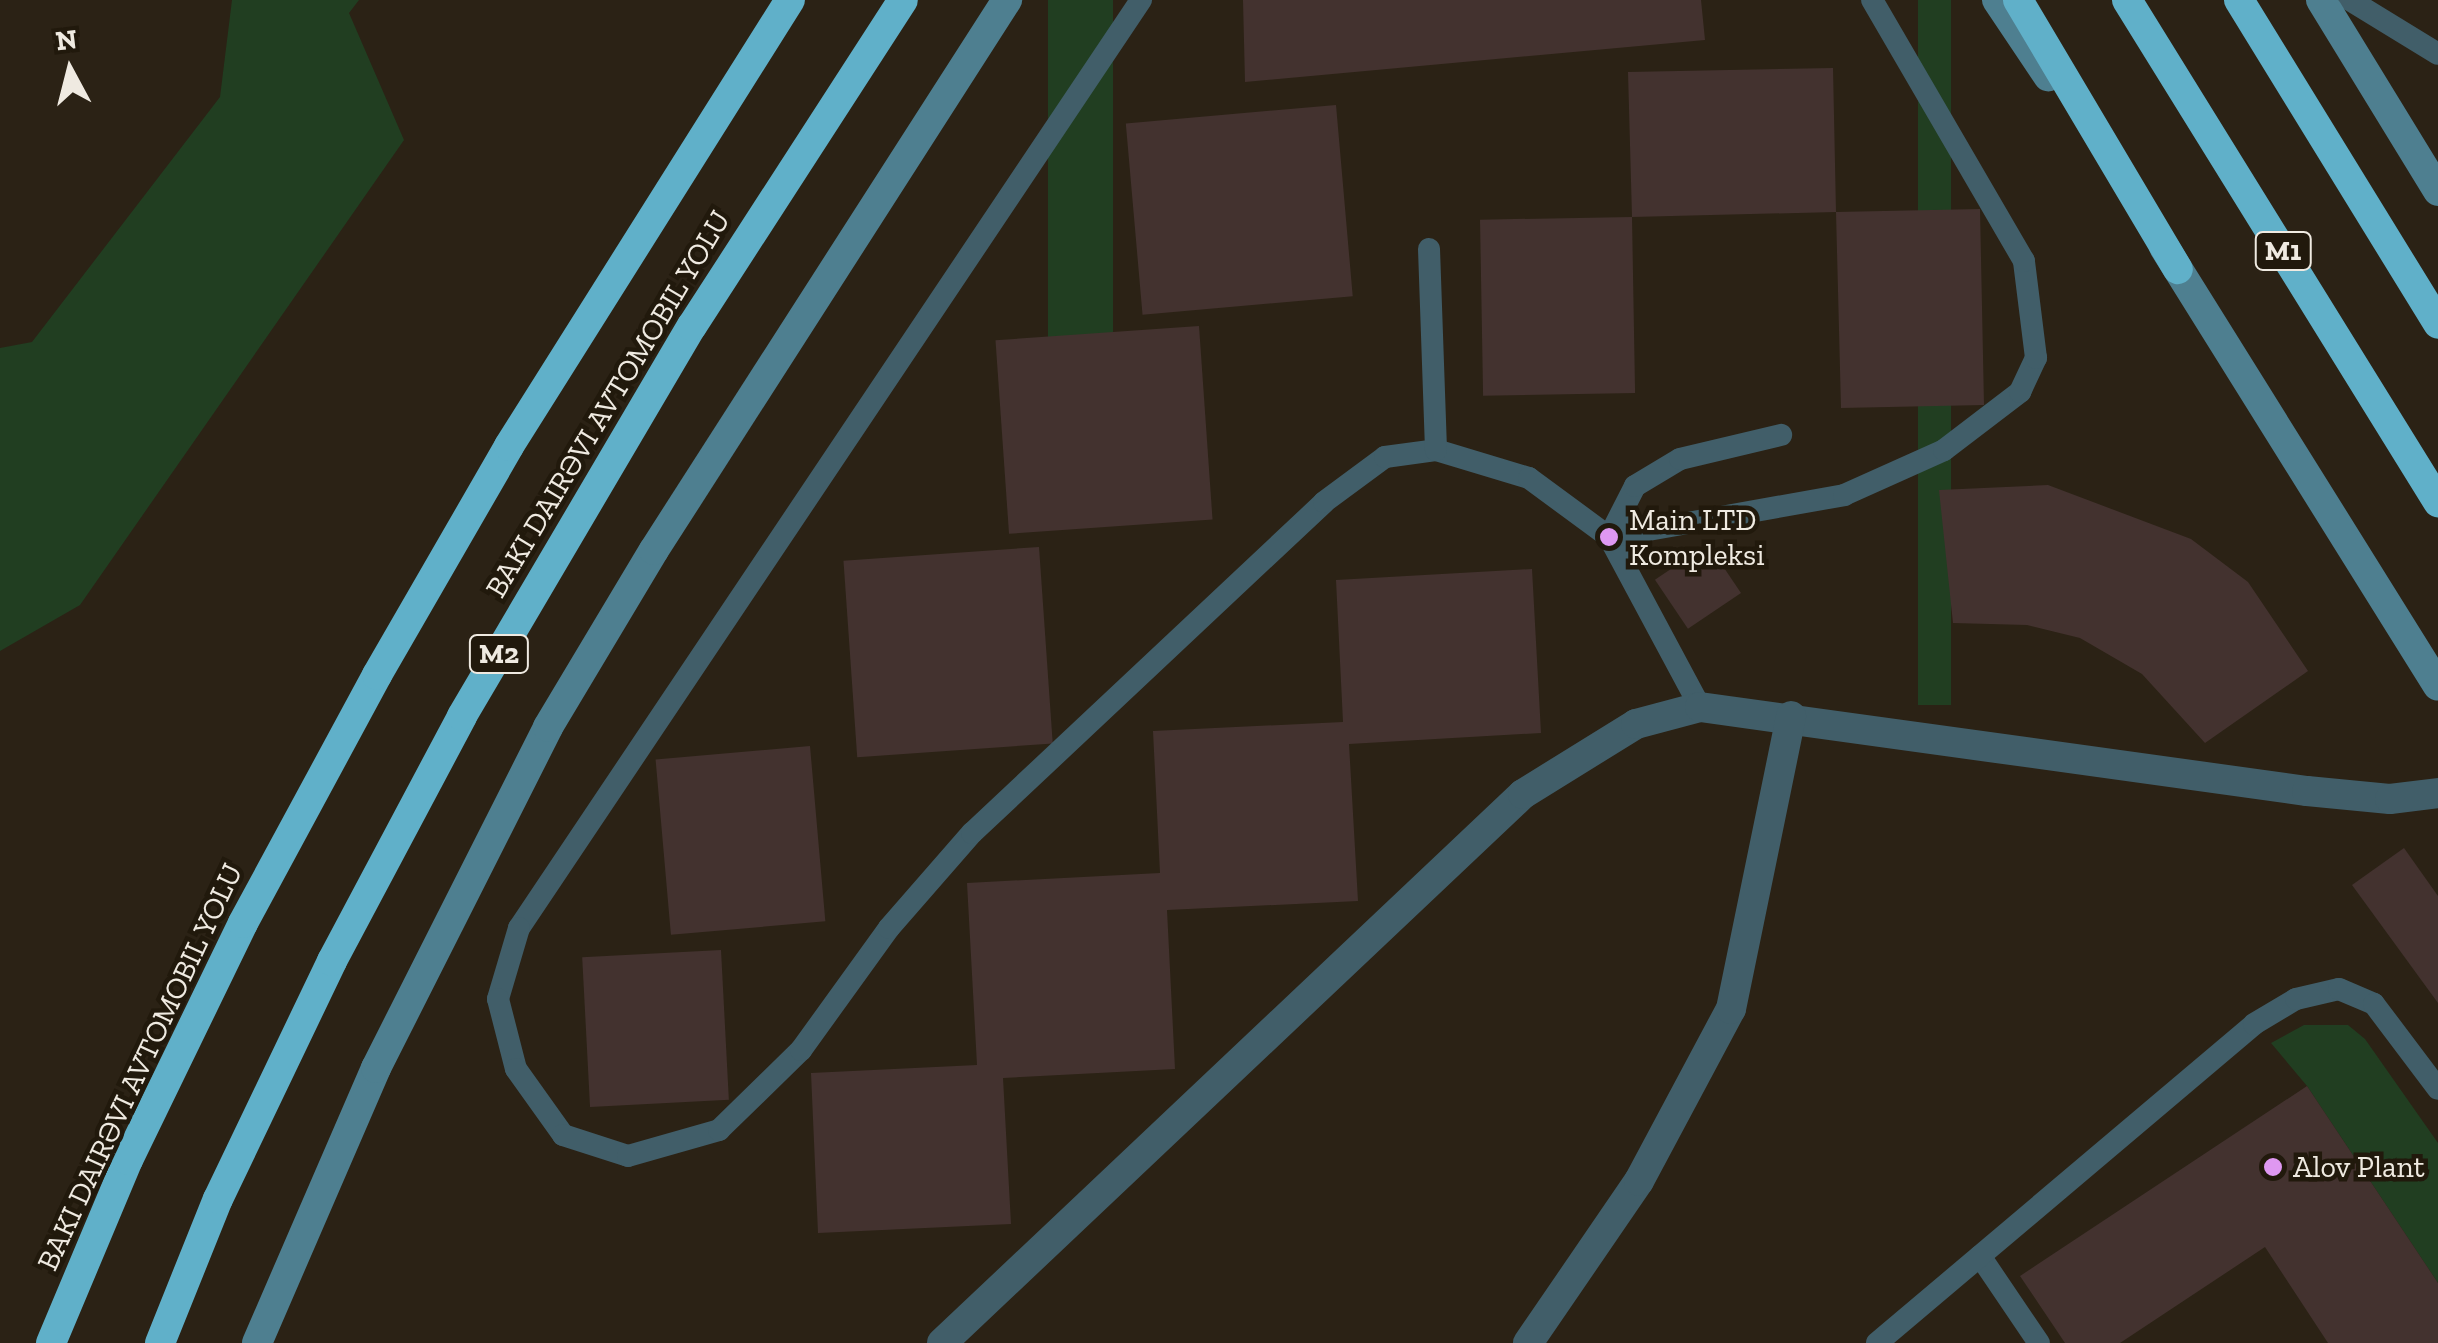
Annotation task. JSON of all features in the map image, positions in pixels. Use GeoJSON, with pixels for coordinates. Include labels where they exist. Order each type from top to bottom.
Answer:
{"type":"FeatureCollection","features":[{"type":"Feature","properties":{"kind":"highway"},"geometry":{"type":"LineString","coordinates":[[50,1343],[128,1160],[227,957],[377,675],[508,446],[790,0]]}},
{"type":"Feature","properties":{"kind":"highway","name":"M2"},"geometry":{"type":"LineString","coordinates":[[160,1343],[218,1200],[324,978],[462,716],[692,326],[903,0]]}},
{"type":"Feature","properties":{"kind":"highway"},"geometry":{"type":"LineString","coordinates":[[2018,0],[2178,269]]}},
{"type":"Feature","properties":{"kind":"highway","name":"M1"},"geometry":{"type":"LineString","coordinates":[[2128,0],[2438,502]]}},
{"type":"Feature","properties":{"kind":"highway"},"geometry":{"type":"LineString","coordinates":[[2239,0],[2438,324]]}},
{"type":"Feature","properties":{"kind":"main road"},"geometry":{"type":"LineString","coordinates":[[257,1343],[376,1068],[548,727],[654,550],[1007,0]]}},
{"type":"Feature","properties":{"kind":"main road"},"geometry":{"type":"LineString","coordinates":[[1997,0],[2178,269],[2438,686]]}},
{"type":"Feature","properties":{"kind":"main road"},"geometry":{"type":"LineString","coordinates":[[2320,0],[2438,190]]}},
{"type":"Feature","properties":{"kind":"street"},"geometry":{"type":"LineString","coordinates":[[948,1341],[1523,794],[1636,724],[1700,707],[1791,716],[2307,791],[2390,799],[2438,793]]}},
{"type":"Feature","properties":{"kind":"street"},"geometry":{"type":"LineString","coordinates":[[1528,1343],[1639,1180],[1731,1008],[1791,716]]}},
{"type":"Feature","properties":{"kind":"lane"},"geometry":{"type":"LineString","coordinates":[[1141,0],[519,928],[498,999],[516,1069],[563,1135],[628,1156],[719,1130],[801,1050],[889,928],[972,833],[1324,502],[1385,457],[1436,450],[1529,478],[1609,536],[1700,707]]}},
{"type":"Feature","properties":{"kind":"lane"},"geometry":{"type":"LineString","coordinates":[[1609,536],[1844,494],[1944,450],[2020,392],[2036,358],[2024,261],[1872,0]]}},
{"type":"Feature","properties":{"kind":"lane"},"geometry":{"type":"LineString","coordinates":[[2350,0],[2438,54]]}},
{"type":"Feature","properties":{"kind":"lane"},"geometry":{"type":"LineString","coordinates":[[1430,249],[1436,450]]}},
{"type":"Feature","properties":{"kind":"lane"},"geometry":{"type":"LineString","coordinates":[[1609,536],[1635,486],[1680,460],[1781,435]]}},
{"type":"Feature","properties":{"kind":"lane"},"geometry":{"type":"LineString","coordinates":[[1877,1343],[2254,1024],[2296,999],[2339,989],[2374,1004],[2438,1089]]}},
{"type":"Feature","properties":{"kind":"lane"},"geometry":{"type":"LineString","coordinates":[[1980,1256],[2039,1343]]}},
{"type":"Feature","properties":{"kind":"green space"},"geometry":{"type":"Polygon","coordinates":[[[232,0],[359,0],[349,13],[404,140],[80,605],[0,651],[0,348],[32,342],[220,97],[232,0]]]}},
{"type":"Feature","properties":{"kind":"green space"},"geometry":{"type":"Polygon","coordinates":[[[1048,0],[1113,0],[1113,444],[1048,444],[1048,0]]]}},
{"type":"Feature","properties":{"kind":"green space"},"geometry":{"type":"Polygon","coordinates":[[[1918,0],[1951,0],[1951,705],[1918,705],[1918,0]]]}},
{"type":"Feature","properties":{"kind":"green space"},"geometry":{"type":"Polygon","coordinates":[[[2304,1025],[2348,1025],[2365,1039],[2438,1143],[2438,1283],[2307,1086],[2271,1043],[2304,1025]]]}},
{"type":"Feature","properties":{"kind":"building"},"geometry":{"type":"Polygon","coordinates":[[[1243,0],[1701,0],[1705,40],[1245,82],[1243,0]]]}},
{"type":"Feature","properties":{"kind":"building"},"geometry":{"type":"Polygon","coordinates":[[[1833,68],[1836,212],[1632,217],[1628,72],[1833,68]]]}},
{"type":"Feature","properties":{"kind":"building"},"geometry":{"type":"Polygon","coordinates":[[[1336,105],[1353,296],[1143,315],[1126,123],[1336,105]]]}},
{"type":"Feature","properties":{"kind":"building"},"geometry":{"type":"Polygon","coordinates":[[[1980,209],[1984,405],[1841,408],[1836,212],[1980,209]]]}},
{"type":"Feature","properties":{"kind":"building"},"geometry":{"type":"Polygon","coordinates":[[[1632,217],[1635,393],[1483,396],[1480,220],[1632,217]]]}},
{"type":"Feature","properties":{"kind":"building"},"geometry":{"type":"Polygon","coordinates":[[[1199,326],[1213,520],[1009,534],[995,340],[1199,326]]]}},
{"type":"Feature","properties":{"kind":"building"},"geometry":{"type":"Polygon","coordinates":[[[2048,485],[2191,539],[2248,582],[2308,671],[2205,743],[2142,674],[2080,638],[2027,625],[1953,623],[1939,490],[2048,485]]]}},
{"type":"Feature","properties":{"kind":"building"},"geometry":{"type":"Polygon","coordinates":[[[1708,544],[1741,593],[1688,629],[1655,580],[1708,544]]]}},
{"type":"Feature","properties":{"kind":"building"},"geometry":{"type":"Polygon","coordinates":[[[1039,547],[1053,744],[857,757],[843,561],[1039,547]]]}},
{"type":"Feature","properties":{"kind":"building"},"geometry":{"type":"Polygon","coordinates":[[[1532,569],[1541,733],[1349,744],[1358,901],[1167,910],[1175,1069],[1003,1078],[1011,1224],[818,1233],[811,1073],[977,1065],[967,883],[1160,873],[1153,731],[1343,722],[1336,580],[1532,569]]]}},
{"type":"Feature","properties":{"kind":"building"},"geometry":{"type":"Polygon","coordinates":[[[810,746],[825,921],[671,935],[656,760],[810,746]]]}},
{"type":"Feature","properties":{"kind":"building"},"geometry":{"type":"Polygon","coordinates":[[[2404,848],[2438,896],[2438,1003],[2352,885],[2404,848]]]}},
{"type":"Feature","properties":{"kind":"building"},"geometry":{"type":"Polygon","coordinates":[[[721,950],[729,1100],[590,1107],[582,957],[721,950]]]}},
{"type":"Feature","properties":{"kind":"building","name":"Alov Plant"},"geometry":{"type":"Polygon","coordinates":[[[2307,1086],[2438,1283],[2438,1343],[2328,1343],[2265,1247],[2120,1343],[2065,1343],[2020,1276],[2307,1086]]]}},
{"type":"Feature","properties":{"kind":"place","name":"Main LTD Kompleksi"},"geometry":{"type":"Point","coordinates":[1609,537]}},
{"type":"Feature","properties":{"kind":"place","name":"Alov Plant"},"geometry":{"type":"Point","coordinates":[2273,1167]}}]}
